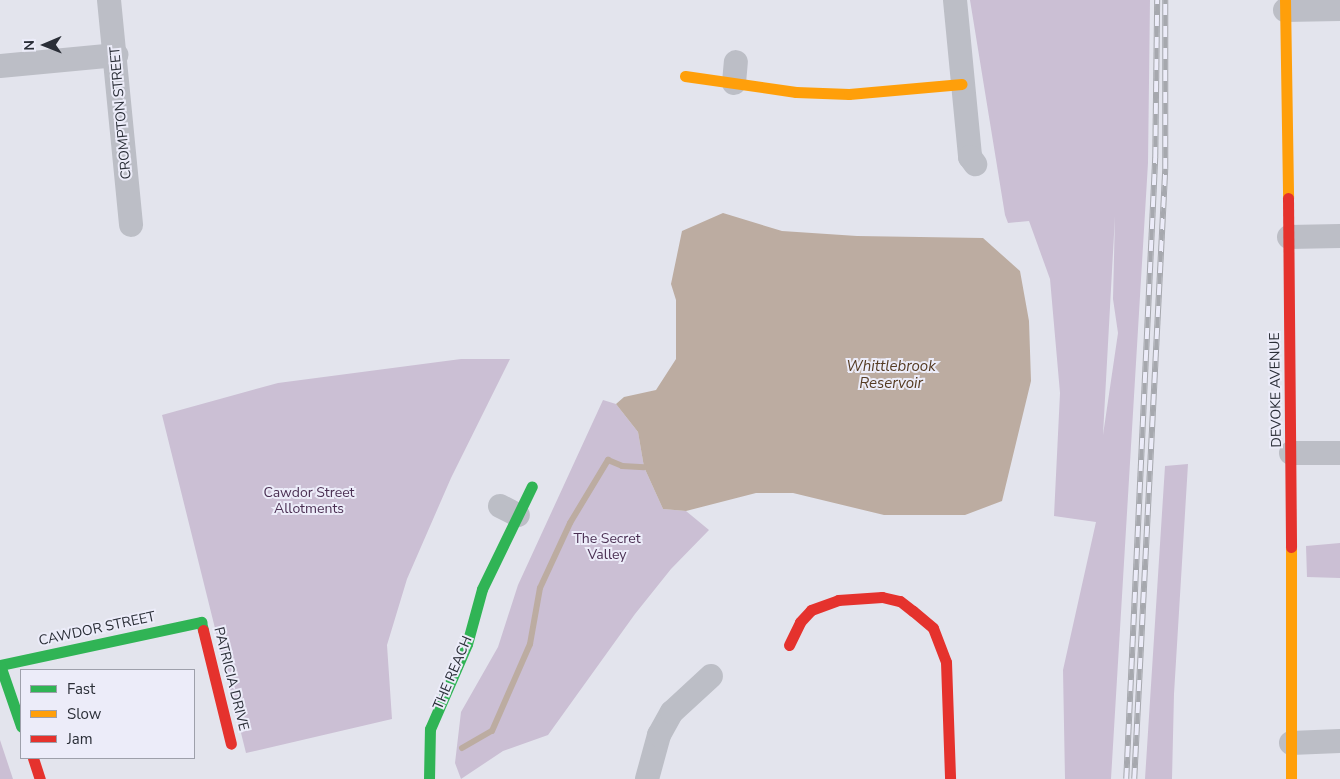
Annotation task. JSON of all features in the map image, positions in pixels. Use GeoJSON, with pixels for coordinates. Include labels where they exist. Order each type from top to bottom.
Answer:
{"type":"FeatureCollection","features":[{"type":"Feature","properties":{"kind":"street","name":"CROMPTON STREET"},"geometry":{"type":"LineString","coordinates":[[109,0],[116,55],[131,225]]}},
{"type":"Feature","properties":{"kind":"street"},"geometry":{"type":"LineString","coordinates":[[955,0],[970,157],[975,164]]}},
{"type":"Feature","properties":{"kind":"street"},"geometry":{"type":"LineString","coordinates":[[1285,5],[1340,9]]}},
{"type":"Feature","properties":{"kind":"street","name":"DEVOKE AVENUE"},"geometry":{"type":"LineString","coordinates":[[1285,5],[1291,453],[1291,779]]}},
{"type":"Feature","properties":{"kind":"street"},"geometry":{"type":"LineString","coordinates":[[0,66],[116,55]]}},
{"type":"Feature","properties":{"kind":"street"},"geometry":{"type":"LineString","coordinates":[[685,76],[735,73],[796,92],[849,94],[962,84]]}},
{"type":"Feature","properties":{"kind":"street"},"geometry":{"type":"LineString","coordinates":[[1289,237],[1340,236]]}},
{"type":"Feature","properties":{"kind":"street"},"geometry":{"type":"LineString","coordinates":[[1291,453],[1340,453]]}},
{"type":"Feature","properties":{"kind":"street","name":"THE REACH"},"geometry":{"type":"LineString","coordinates":[[429,779],[432,722],[467,644],[482,589],[509,510],[532,486]]}},
{"type":"Feature","properties":{"kind":"street"},"geometry":{"type":"LineString","coordinates":[[789,645],[800,622],[801,609],[838,600],[882,597],[900,602],[933,628],[946,662],[949,681],[950,779]]}},
{"type":"Feature","properties":{"kind":"street","name":"CAWDOR STREET"},"geometry":{"type":"LineString","coordinates":[[0,665],[201,622]]}},
{"type":"Feature","properties":{"kind":"street","name":"PATRICIA DRIVE"},"geometry":{"type":"LineString","coordinates":[[201,622],[231,744]]}},
{"type":"Feature","properties":{"kind":"street"},"geometry":{"type":"LineString","coordinates":[[0,665],[20,723]]}},
{"type":"Feature","properties":{"kind":"street"},"geometry":{"type":"LineString","coordinates":[[647,779],[659,735],[672,712],[697,680]]}},
{"type":"Feature","properties":{"kind":"street"},"geometry":{"type":"LineString","coordinates":[[1291,743],[1340,741]]}},
{"type":"Feature","properties":{"kind":"street"},"geometry":{"type":"LineString","coordinates":[[33,759],[40,779]]}},
{"type":"Feature","properties":{"kind":"green space"},"geometry":{"type":"Polygon","coordinates":[[[970,0],[1150,0],[1148,163],[1111,779],[1065,779],[1063,670],[1096,522],[1054,516],[1060,393],[1050,279],[1029,221],[1008,223],[1005,215],[970,0]],[[1115,216],[1103,435],[1118,333],[1113,299],[1115,216]]]}},
{"type":"Feature","properties":{"kind":"green space","name":"Cawdor Street Allotments"},"geometry":{"type":"Polygon","coordinates":[[[461,359],[510,359],[451,478],[407,579],[387,645],[392,719],[246,753],[162,415],[278,383],[461,359]]]}},
{"type":"Feature","properties":{"kind":"green space","name":"The Secret Valley"},"geometry":{"type":"Polygon","coordinates":[[[603,400],[616,404],[638,432],[644,467],[663,509],[686,511],[709,530],[671,569],[635,614],[548,735],[503,751],[461,779],[455,763],[461,712],[498,647],[518,585],[603,400]]]}},
{"type":"Feature","properties":{"kind":"green space"},"geometry":{"type":"Polygon","coordinates":[[[1188,464],[1174,694],[1172,779],[1145,779],[1165,466],[1188,464]]]}},
{"type":"Feature","properties":{"kind":"green space"},"geometry":{"type":"Polygon","coordinates":[[[1340,543],[1340,578],[1307,577],[1306,546],[1340,543]]]}},
{"type":"Feature","properties":{"kind":"green space"},"geometry":{"type":"Polygon","coordinates":[[[0,740],[13,779],[0,779],[0,740]]]}},
{"type":"Feature","properties":{"kind":"water","name":"Whittlebrook Reservoir"},"geometry":{"type":"Polygon","coordinates":[[[723,213],[782,231],[857,236],[983,238],[1020,271],[1029,321],[1031,381],[1002,501],[965,515],[884,515],[793,493],[756,493],[686,511],[663,509],[644,467],[638,432],[616,404],[624,397],[656,390],[676,359],[676,300],[671,284],[682,231],[723,213]]]}},
{"type":"Feature","properties":{"kind":"waterway"},"geometry":{"type":"LineString","coordinates":[[462,748],[492,731],[530,644],[540,588],[570,523],[608,460],[622,466],[644,467]]}},
{"type":"Feature","properties":{"kind":"railway"},"geometry":{"type":"LineString","coordinates":[[1126,779],[1155,158],[1157,0]]}},
{"type":"Feature","properties":{"kind":"railway"},"geometry":{"type":"LineString","coordinates":[[1134,779],[1165,169],[1165,0]]}},
{"type":"Feature","properties":{"kind":"traffic: fast"},"geometry":{"type":"LineString","coordinates":[[429,779],[430,729],[467,644],[482,589],[532,486]]}},
{"type":"Feature","properties":{"kind":"traffic: fast"},"geometry":{"type":"LineString","coordinates":[[0,665],[201,622],[203,630]]}},
{"type":"Feature","properties":{"kind":"traffic: fast"},"geometry":{"type":"LineString","coordinates":[[0,665],[20,723]]}},
{"type":"Feature","properties":{"kind":"traffic: slow"},"geometry":{"type":"LineString","coordinates":[[1285,0],[1288,198]]}},
{"type":"Feature","properties":{"kind":"traffic: slow"},"geometry":{"type":"LineString","coordinates":[[685,76],[796,92],[849,94],[962,84]]}},
{"type":"Feature","properties":{"kind":"traffic: slow"},"geometry":{"type":"LineString","coordinates":[[1291,547],[1291,779]]}},
{"type":"Feature","properties":{"kind":"traffic: jam"},"geometry":{"type":"LineString","coordinates":[[1288,198],[1291,547]]}},
{"type":"Feature","properties":{"kind":"traffic: jam"},"geometry":{"type":"LineString","coordinates":[[789,645],[800,622],[811,610],[838,600],[882,597],[900,601],[913,611],[933,628],[946,662],[950,779]]}},
{"type":"Feature","properties":{"kind":"traffic: jam"},"geometry":{"type":"LineString","coordinates":[[203,630],[231,744]]}},
{"type":"Feature","properties":{"kind":"traffic: jam"},"geometry":{"type":"LineString","coordinates":[[33,759],[40,779]]}}]}
